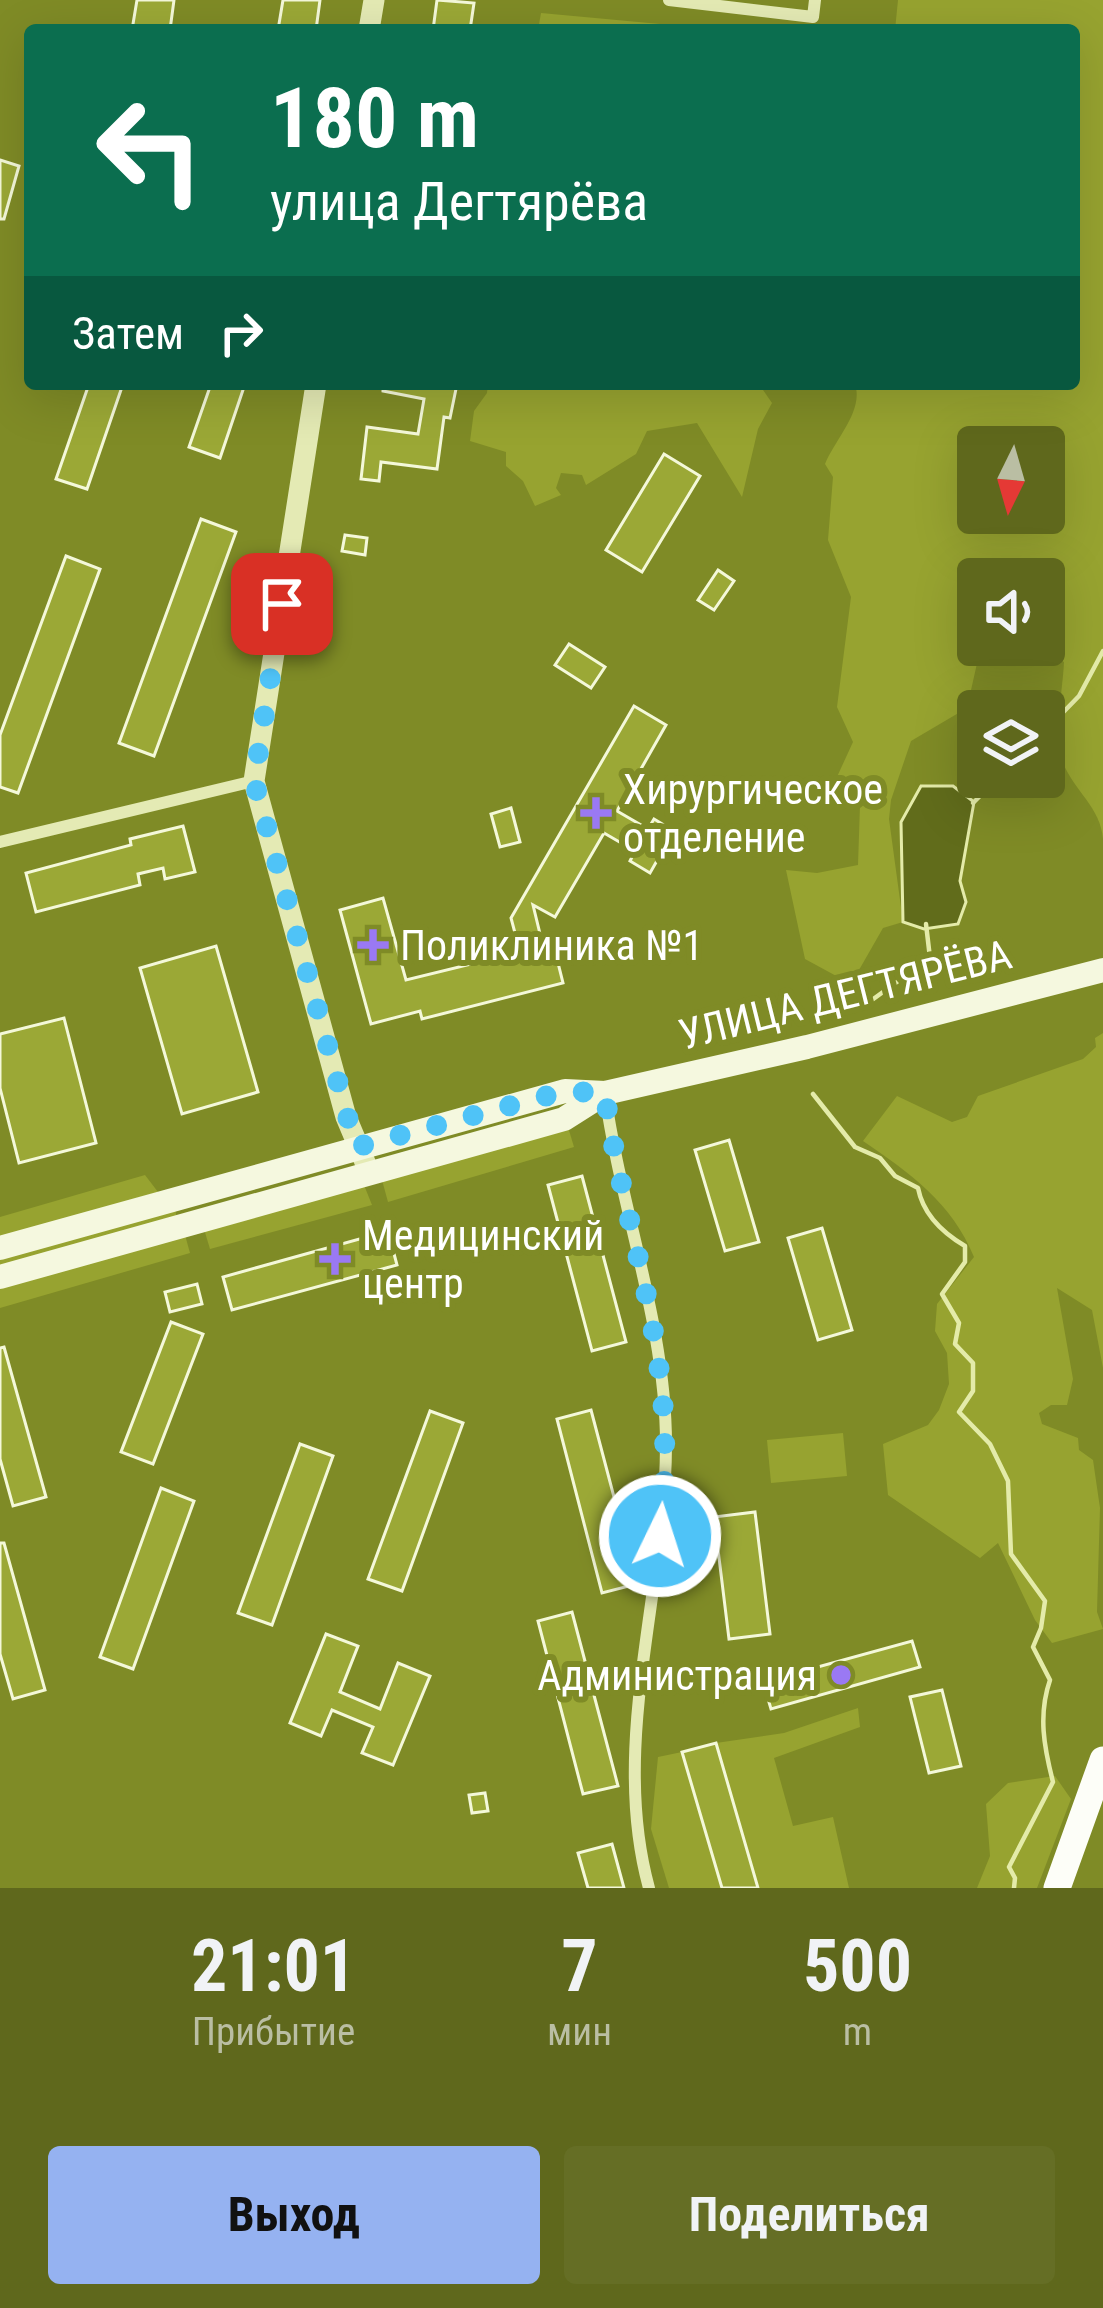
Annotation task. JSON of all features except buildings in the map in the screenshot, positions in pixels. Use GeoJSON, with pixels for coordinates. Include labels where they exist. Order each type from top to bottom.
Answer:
{"type":"FeatureCollection","features":[{"type":"Feature","properties":{"kind":"main road","name":"УЛИЦА ДЕГТЯРЁВА"},"geometry":{"type":"LineString","coordinates":[[0,1248],[565,1091],[605,1093],[1103,970]]}},
{"type":"Feature","properties":{"kind":"main road","name":"УЛИЦА ДЕГТЯРЁВА"},"geometry":{"type":"LineString","coordinates":[[0,1277],[563,1119],[605,1093]]}},
{"type":"Feature","properties":{"kind":"main road"},"geometry":{"type":"LineString","coordinates":[[1057,1888],[1103,1760]]}},
{"type":"Feature","properties":{"kind":"street"},"geometry":{"type":"LineString","coordinates":[[669,0],[813,17],[814,0]]}},
{"type":"Feature","properties":{"kind":"street"},"geometry":{"type":"LineString","coordinates":[[315,390],[254,781],[356,1147],[370,1174]]}},
{"type":"Feature","properties":{"kind":"street"},"geometry":{"type":"LineString","coordinates":[[0,842],[254,781]]}},
{"type":"Feature","properties":{"kind":"street"},"geometry":{"type":"LineString","coordinates":[[605,1093],[659,1367],[666,1439],[664,1499],[635,1750],[641,1858],[650,1888]]}},
{"type":"Feature","properties":{"kind":"shaded area"},"geometry":{"type":"Polygon","coordinates":[[[898,0],[1103,0],[1103,839],[1097,817],[1065,765],[1065,558],[957,558],[957,666],[976,666],[971,690],[957,690],[957,714],[911,741],[889,819],[903,922],[883,928],[851,984],[805,959],[786,870],[817,873],[858,865],[860,805],[836,779],[853,742],[837,707],[851,597],[828,540],[833,477],[825,464],[856,404],[856,390],[1080,390],[1080,24],[896,24],[898,0]]]}},
{"type":"Feature","properties":{"kind":"shaded area"},"geometry":{"type":"Polygon","coordinates":[[[541,13],[660,24],[539,24],[541,13]]]}},
{"type":"Feature","properties":{"kind":"shaded area"},"geometry":{"type":"Polygon","coordinates":[[[763,390],[772,403],[758,429],[742,497],[697,423],[647,431],[636,454],[586,485],[582,475],[561,473],[556,488],[561,495],[535,506],[523,481],[506,466],[506,452],[470,441],[474,411],[487,393],[763,390]]]}},
{"type":"Feature","properties":{"kind":"shaded area"},"geometry":{"type":"Polygon","coordinates":[[[921,786],[953,786],[957,798],[974,802],[960,881],[966,902],[958,924],[924,929],[903,922],[901,822],[921,786]]]}},
{"type":"Feature","properties":{"kind":"shaded area"},"geometry":{"type":"Polygon","coordinates":[[[1103,1033],[1103,1368],[1092,1310],[1057,1288],[1073,1379],[1067,1405],[1051,1405],[1039,1413],[1042,1424],[1078,1438],[1079,1450],[1093,1460],[1100,1508],[1097,1612],[1103,1629],[1052,1643],[1035,1620],[998,1543],[980,1558],[888,1495],[883,1444],[928,1425],[939,1410],[949,1384],[947,1353],[935,1331],[937,1304],[974,1257],[942,1205],[863,1141],[897,1096],[952,1122],[967,1117],[978,1096],[1083,1059],[1103,1033]]]}},
{"type":"Feature","properties":{"kind":"shaded area"},"geometry":{"type":"Polygon","coordinates":[[[568,1127],[574,1147],[388,1202],[382,1180],[568,1127]]]}},
{"type":"Feature","properties":{"kind":"shaded area"},"geometry":{"type":"Polygon","coordinates":[[[145,1175],[158,1192],[0,1238],[0,1217],[145,1175]]]}},
{"type":"Feature","properties":{"kind":"shaded area"},"geometry":{"type":"Polygon","coordinates":[[[364,1185],[372,1205],[210,1249],[204,1229],[364,1185]]]}},
{"type":"Feature","properties":{"kind":"shaded area"},"geometry":{"type":"Polygon","coordinates":[[[175,1209],[177,1218],[0,1268],[0,1259],[175,1209]]]}},
{"type":"Feature","properties":{"kind":"shaded area"},"geometry":{"type":"Polygon","coordinates":[[[185,1235],[190,1253],[0,1308],[0,1286],[185,1235]]]}},
{"type":"Feature","properties":{"kind":"shaded area"},"geometry":{"type":"Polygon","coordinates":[[[843,1433],[847,1476],[771,1483],[767,1440],[843,1433]]]}},
{"type":"Feature","properties":{"kind":"shaded area"},"geometry":{"type":"Polygon","coordinates":[[[858,1708],[860,1727],[774,1758],[793,1826],[833,1817],[849,1888],[758,1888],[716,1743],[784,1733],[858,1708]]]}},
{"type":"Feature","properties":{"kind":"shaded area"},"geometry":{"type":"Polygon","coordinates":[[[682,1752],[722,1888],[669,1888],[651,1829],[658,1757],[682,1752]]]}},
{"type":"Feature","properties":{"kind":"shaded area"},"geometry":{"type":"Polygon","coordinates":[[[1055,1776],[1071,1799],[1037,1888],[977,1888],[990,1856],[986,1804],[1008,1783],[1055,1776]]]}},
{"type":"Feature","properties":{"kind":"waterway"},"geometry":{"type":"LineString","coordinates":[[1065,710],[1079,696],[1103,651]]}},
{"type":"Feature","properties":{"kind":"waterway"},"geometry":{"type":"LineString","coordinates":[[973,803],[978,798]]}},
{"type":"Feature","properties":{"kind":"waterway"},"geometry":{"type":"LineString","coordinates":[[865,1005],[930,958],[926,924]]}},
{"type":"Feature","properties":{"kind":"waterway"},"geometry":{"type":"LineString","coordinates":[[813,1094],[855,1147],[880,1158],[895,1176],[918,1188],[935,1222],[965,1246],[965,1262],[942,1294],[959,1323],[955,1344],[973,1363],[973,1391],[959,1412],[990,1444],[1008,1481],[1011,1554],[1045,1601],[1033,1647],[1050,1680],[1044,1731],[1053,1782],[1009,1867],[1014,1888]]}},
{"type":"Feature","properties":{"kind":"place","name":"Хирургическое отделение"},"geometry":{"type":"Point","coordinates":[596,813]}},
{"type":"Feature","properties":{"kind":"place","name":"Поликлиника №1"},"geometry":{"type":"Point","coordinates":[373,945]}},
{"type":"Feature","properties":{"kind":"place","name":"Медицинский центр"},"geometry":{"type":"Point","coordinates":[335,1259]}},
{"type":"Feature","properties":{"kind":"place","name":"Администрация"},"geometry":{"type":"Point","coordinates":[841,1675]}},
{"type":"Feature","properties":{"kind":"route"},"geometry":{"type":"LineString","coordinates":[[282,604],[254,781],[356,1147],[565,1091],[605,1093],[659,1367],[666,1439],[660,1536]]}}]}
